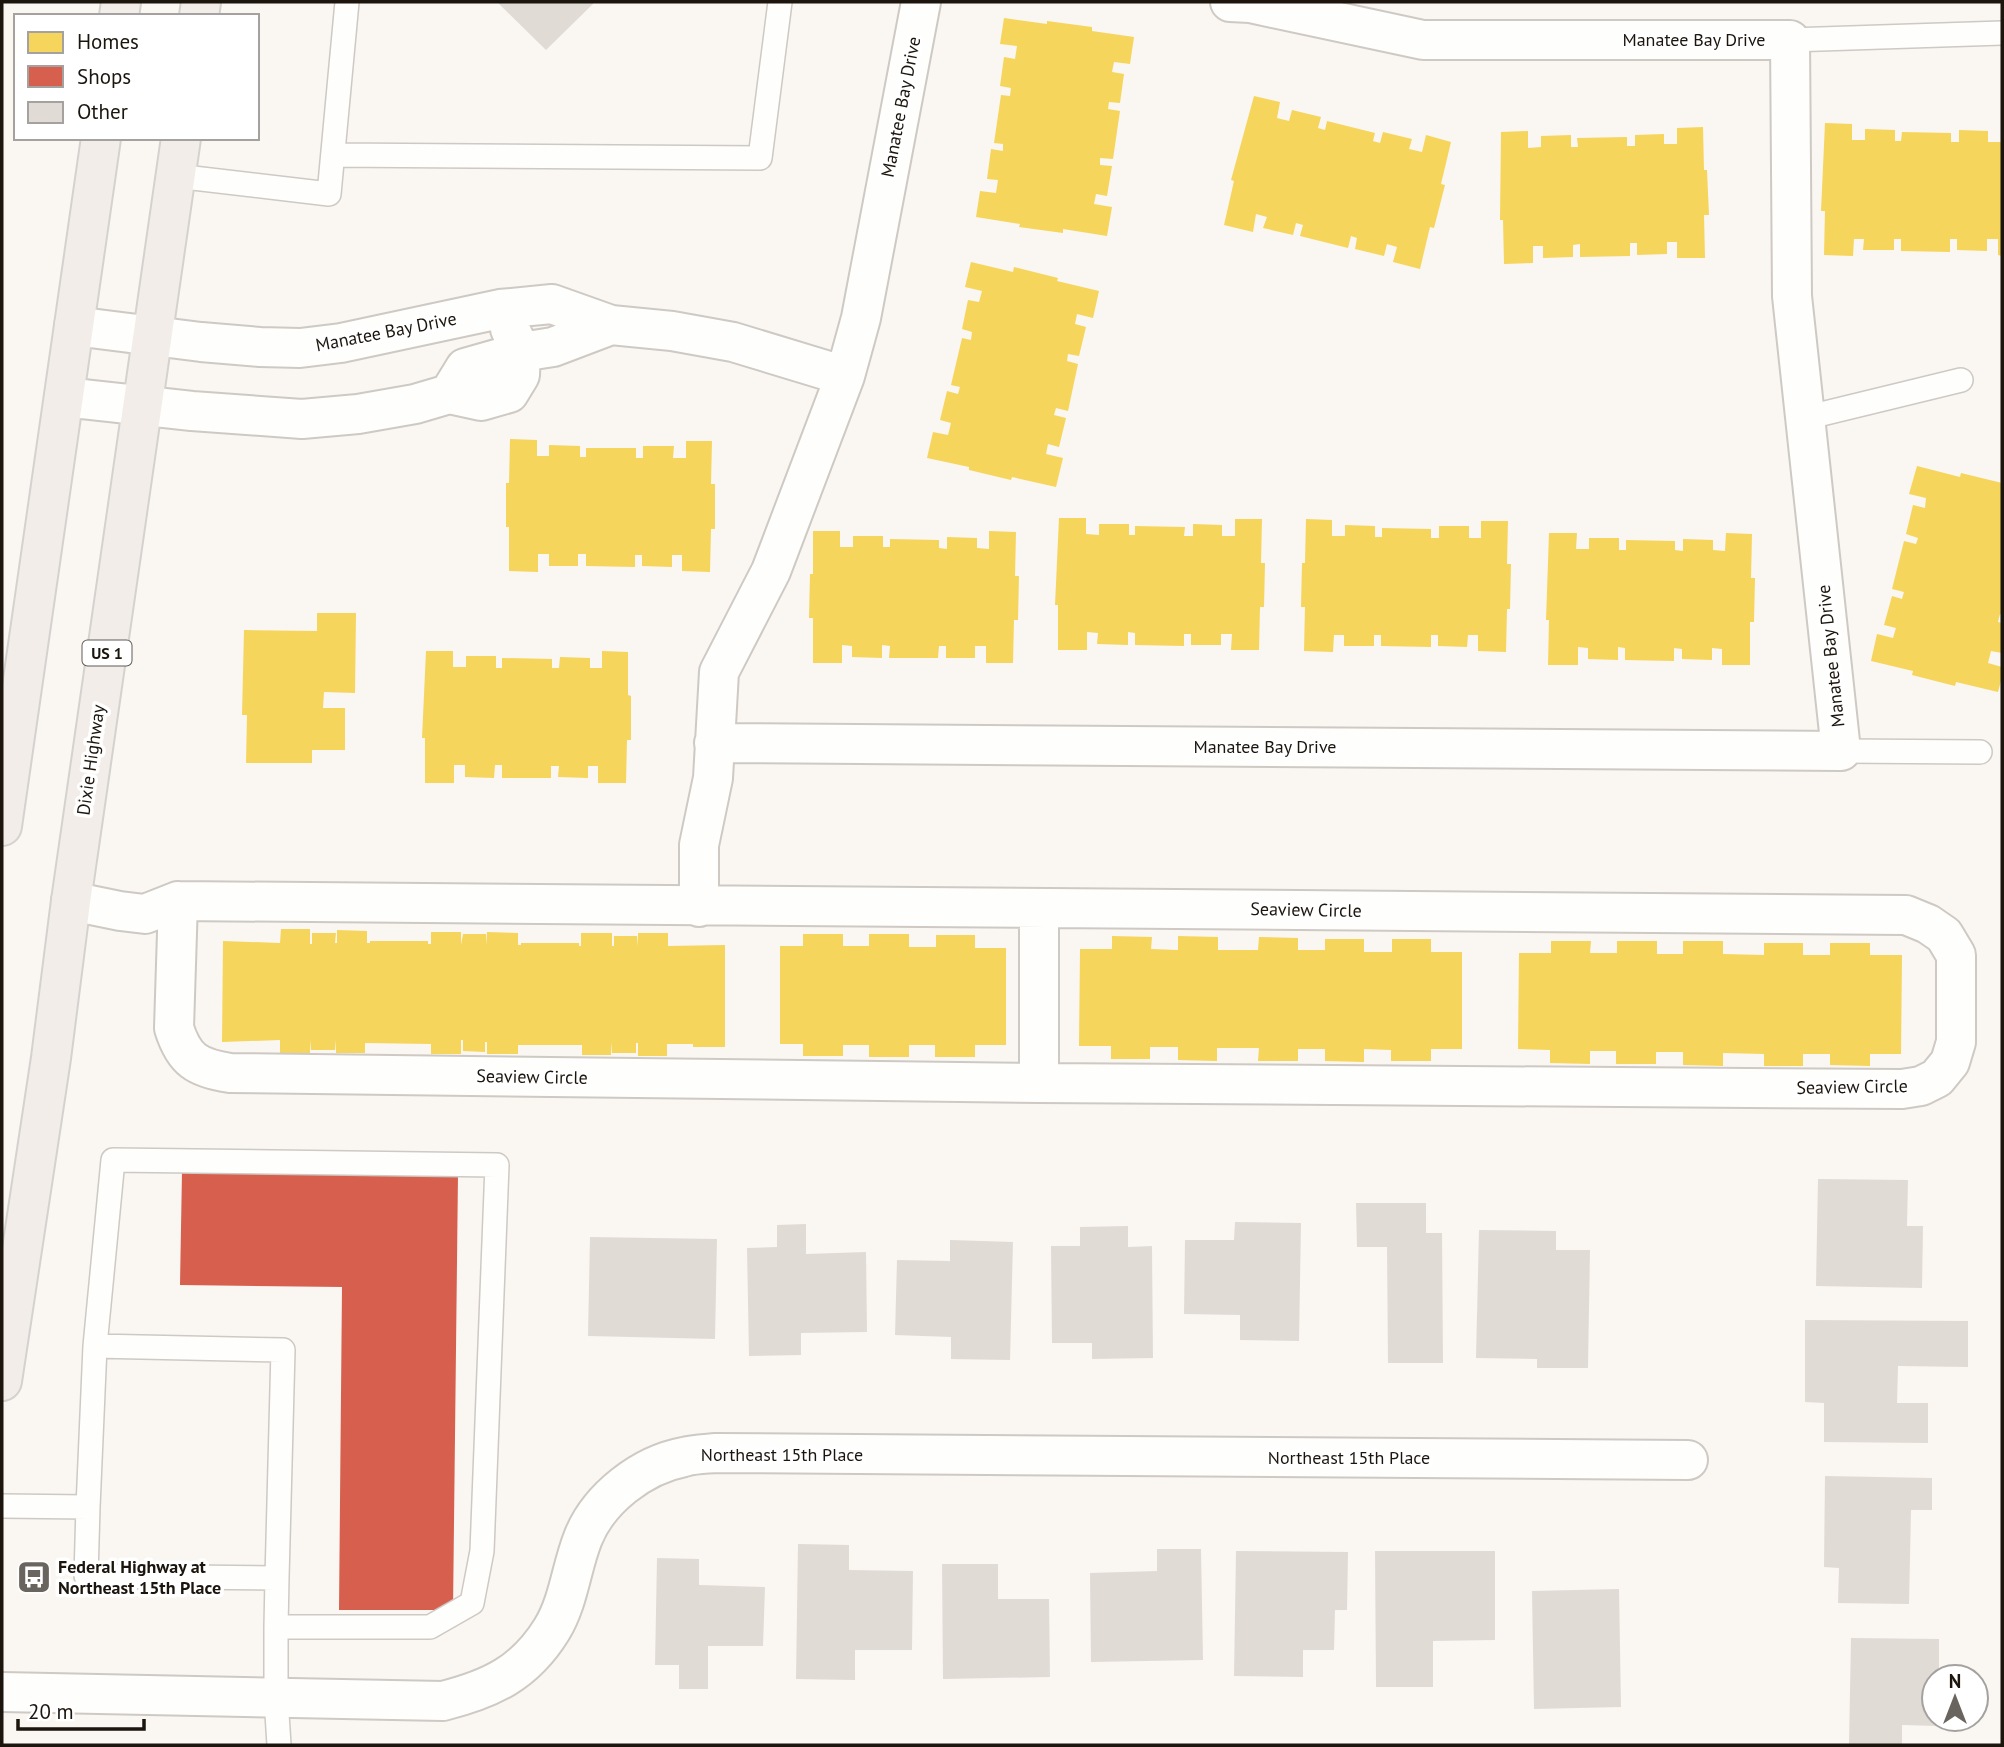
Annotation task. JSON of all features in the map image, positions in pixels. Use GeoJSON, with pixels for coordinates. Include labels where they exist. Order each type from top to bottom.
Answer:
{"type":"FeatureCollection","features":[{"type":"Feature","properties":{"kind":"main road"},"geometry":{"type":"LineString","coordinates":[[2,826],[101,140]]}},
{"type":"Feature","properties":{"kind":"main road","name":"Dixie Highway"},"geometry":{"type":"LineString","coordinates":[[2,1381],[51,1058],[71,901],[181,140]]}},
{"type":"Feature","properties":{"kind":"street","name":"Manatee Bay Drive"},"geometry":{"type":"LineString","coordinates":[[699,907],[699,845],[713,778],[719,673],[771,571],[845,376],[860,318],[921,2]]}},
{"type":"Feature","properties":{"kind":"street","name":"Manatee Bay Drive"},"geometry":{"type":"LineString","coordinates":[[714,743],[1841,751],[1792,296],[1790,40],[1423,40],[1250,3],[1230,2]]}},
{"type":"Feature","properties":{"kind":"street","name":"Manatee Bay Drive"},"geometry":{"type":"LineString","coordinates":[[74,326],[260,347],[300,348],[341,343],[500,309],[552,304],[611,325],[672,331],[733,342],[845,376]]}},
{"type":"Feature","properties":{"kind":"street"},"geometry":{"type":"LineString","coordinates":[[64,397],[302,419],[358,414],[415,404],[449,394],[481,401],[509,393],[520,375],[521,352],[500,309]]}},
{"type":"Feature","properties":{"kind":"street","name":"Manatee Bay Drive"},"geometry":{"type":"LineString","coordinates":[[521,352],[553,347],[611,325]]}},
{"type":"Feature","properties":{"kind":"street","name":"Seaview Circle"},"geometry":{"type":"LineString","coordinates":[[71,901],[145,914],[178,901],[1906,915],[1928,924],[1944,935],[1956,955],[1956,1042],[1950,1062],[1937,1077],[1921,1086],[1902,1089],[1039,1083],[230,1073],[210,1070],[193,1061],[180,1047],[174,1028],[178,901]]}},
{"type":"Feature","properties":{"kind":"street"},"geometry":{"type":"LineString","coordinates":[[1039,908],[1039,1083]]}},
{"type":"Feature","properties":{"kind":"street","name":"Northeast 15th Place"},"geometry":{"type":"LineString","coordinates":[[2,1692],[443,1701],[476,1693],[506,1677],[532,1655],[552,1629],[566,1598],[583,1537],[600,1509],[624,1485],[652,1468],[683,1457],[730,1453],[1688,1460]]}},
{"type":"Feature","properties":{"kind":"lane"},"geometry":{"type":"LineString","coordinates":[[176,176],[330,194],[347,2]]}},
{"type":"Feature","properties":{"kind":"lane"},"geometry":{"type":"LineString","coordinates":[[333,155],[760,158],[780,2]]}},
{"type":"Feature","properties":{"kind":"lane"},"geometry":{"type":"LineString","coordinates":[[1790,40],[2002,33]]}},
{"type":"Feature","properties":{"kind":"lane"},"geometry":{"type":"LineString","coordinates":[[1805,418],[1961,380]]}},
{"type":"Feature","properties":{"kind":"lane"},"geometry":{"type":"LineString","coordinates":[[1841,751],[1979,752]]}},
{"type":"Feature","properties":{"kind":"lane"},"geometry":{"type":"LineString","coordinates":[[276,1627],[430,1627],[472,1603],[482,1551],[497,1165],[113,1160],[94,1346],[86,1576],[277,1578]]}},
{"type":"Feature","properties":{"kind":"lane"},"geometry":{"type":"LineString","coordinates":[[94,1346],[283,1350],[276,1627],[279,1745]]}},
{"type":"Feature","properties":{"kind":"lane"},"geometry":{"type":"LineString","coordinates":[[2,1506],[88,1507]]}},
{"type":"Feature","properties":{"kind":"building: Homes"},"geometry":{"type":"Polygon","coordinates":[[[1004,18],[1092,27],[1092,31],[1134,37],[1130,64],[1114,62],[1112,72],[1124,74],[1120,103],[1109,102],[1108,109],[1120,111],[1113,159],[1100,158],[1100,165],[1112,166],[1107,196],[1096,194],[1094,204],[1112,207],[1107,236],[1063,229],[1063,233],[1019,227],[1020,224],[976,217],[980,191],[996,193],[998,180],[987,179],[991,149],[1003,151],[1003,144],[994,143],[1001,95],[1010,96],[1011,88],[1000,86],[1004,57],[1015,59],[1017,46],[1000,44],[1004,18]]]}},
{"type":"Feature","properties":{"kind":"building: Homes"},"geometry":{"type":"Polygon","coordinates":[[[1254,96],[1280,102],[1277,118],[1289,121],[1292,110],[1321,117],[1318,128],[1325,130],[1327,121],[1375,133],[1373,141],[1380,143],[1383,132],[1412,139],[1409,149],[1422,152],[1426,135],[1451,142],[1441,184],[1445,185],[1434,228],[1430,227],[1420,269],[1393,262],[1397,247],[1387,244],[1384,256],[1355,249],[1357,238],[1351,236],[1348,248],[1300,236],[1303,225],[1296,223],[1293,235],[1263,228],[1267,217],[1256,214],[1253,232],[1224,225],[1234,181],[1231,180],[1254,96]]]}},
{"type":"Feature","properties":{"kind":"building: Homes"},"geometry":{"type":"Polygon","coordinates":[[[1825,123],[1852,124],[1852,140],[1865,140],[1865,129],[1895,130],[1895,141],[1901,141],[1902,132],[1951,133],[1951,142],[1959,142],[1959,130],[1988,131],[1988,142],[2002,142],[2002,256],[1998,255],[1998,239],[1987,239],[1987,251],[1957,250],[1957,239],[1950,239],[1950,252],[1901,251],[1901,239],[1894,239],[1894,250],[1863,250],[1864,239],[1854,239],[1853,256],[1824,255],[1825,211],[1821,211],[1825,123]]]}},
{"type":"Feature","properties":{"kind":"building: Homes"},"geometry":{"type":"Polygon","coordinates":[[[1703,127],[1709,215],[1704,215],[1705,258],[1677,258],[1677,242],[1667,242],[1667,254],[1637,255],[1637,243],[1630,243],[1630,256],[1580,257],[1580,244],[1573,245],[1573,257],[1543,258],[1543,246],[1533,246],[1533,263],[1504,264],[1503,220],[1500,220],[1501,132],[1528,131],[1528,148],[1541,147],[1541,136],[1571,135],[1571,147],[1578,147],[1577,138],[1627,137],[1627,146],[1635,146],[1635,135],[1664,134],[1664,144],[1677,144],[1677,128],[1703,127]]]}},
{"type":"Feature","properties":{"kind":"building: Homes"},"geometry":{"type":"Polygon","coordinates":[[[971,262],[1013,272],[1014,267],[1099,291],[1093,318],[1077,314],[1075,324],[1086,327],[1079,356],[1068,354],[1067,361],[1078,364],[1068,411],[1056,408],[1054,415],[1066,418],[1059,447],[1048,444],[1046,454],[1063,458],[1056,487],[1012,477],[1011,480],[927,458],[933,432],[948,435],[951,423],[940,420],[947,391],[958,394],[960,387],[951,385],[962,338],[971,340],[972,332],[962,329],[968,300],[979,302],[982,291],[965,287],[971,262]]]}},
{"type":"Feature","properties":{"kind":"building: Homes"},"geometry":{"type":"Polygon","coordinates":[[[510,439],[537,440],[537,456],[549,456],[549,445],[580,446],[580,457],[586,457],[586,448],[636,448],[636,458],[643,458],[643,446],[674,446],[673,458],[686,458],[686,441],[712,441],[711,484],[715,484],[715,529],[711,529],[710,572],[682,571],[682,555],[672,555],[672,567],[642,566],[642,555],[635,555],[635,567],[586,566],[586,554],[578,554],[578,566],[549,566],[549,554],[538,554],[538,572],[509,571],[506,483],[509,483],[510,439]]]}},
{"type":"Feature","properties":{"kind":"building: Homes"},"geometry":{"type":"Polygon","coordinates":[[[1917,466],[1960,477],[1961,473],[2002,483],[2002,615],[2000,614],[1998,622],[2002,623],[2002,653],[1991,651],[1988,663],[2002,667],[1998,692],[1956,682],[1955,686],[1912,675],[1913,671],[1871,661],[1877,634],[1893,638],[1896,628],[1884,625],[1892,596],[1902,599],[1904,592],[1892,589],[1904,541],[1916,544],[1918,538],[1906,534],[1913,505],[1925,508],[1926,498],[1909,494],[1917,466]]]}},
{"type":"Feature","properties":{"kind":"building: Homes"},"geometry":{"type":"Polygon","coordinates":[[[1059,518],[1086,518],[1086,534],[1099,535],[1099,524],[1129,524],[1129,535],[1135,535],[1135,526],[1185,527],[1184,536],[1193,536],[1193,524],[1222,525],[1222,536],[1235,536],[1235,519],[1262,519],[1264,607],[1260,607],[1259,650],[1231,650],[1232,634],[1221,634],[1221,645],[1191,645],[1191,634],[1184,634],[1184,646],[1135,645],[1135,633],[1128,632],[1128,645],[1097,644],[1098,633],[1087,632],[1087,650],[1058,650],[1058,605],[1055,605],[1059,518]]]}},
{"type":"Feature","properties":{"kind":"building: Homes"},"geometry":{"type":"Polygon","coordinates":[[[1306,519],[1332,520],[1332,536],[1345,536],[1345,525],[1375,526],[1375,537],[1382,537],[1382,528],[1431,529],[1431,538],[1439,538],[1439,526],[1469,526],[1469,538],[1481,538],[1481,521],[1508,521],[1507,564],[1511,564],[1506,652],[1478,651],[1478,635],[1468,635],[1467,647],[1438,646],[1438,635],[1431,635],[1431,647],[1381,646],[1381,635],[1374,635],[1374,646],[1344,646],[1344,635],[1334,635],[1333,652],[1304,651],[1305,607],[1301,607],[1306,519]]]}},
{"type":"Feature","properties":{"kind":"building: Homes"},"geometry":{"type":"Polygon","coordinates":[[[813,531],[840,531],[840,547],[853,547],[853,536],[883,536],[883,547],[890,547],[890,539],[939,540],[939,548],[947,549],[947,537],[977,538],[977,548],[989,549],[989,531],[1016,532],[1018,620],[1014,620],[1013,663],[986,663],[986,646],[975,646],[975,658],[946,658],[946,646],[939,646],[938,658],[889,658],[890,646],[882,645],[882,658],[852,657],[852,646],[842,645],[842,663],[813,663],[813,618],[809,618],[813,531]]]}},
{"type":"Feature","properties":{"kind":"building: Homes"},"geometry":{"type":"Polygon","coordinates":[[[1549,533],[1577,533],[1576,549],[1589,549],[1589,538],[1619,538],[1619,550],[1626,550],[1626,540],[1675,541],[1675,550],[1683,551],[1683,539],[1713,540],[1713,550],[1725,551],[1726,533],[1752,534],[1751,578],[1755,578],[1754,622],[1750,622],[1750,665],[1722,665],[1722,649],[1712,648],[1712,660],[1682,659],[1682,649],[1674,648],[1674,661],[1625,660],[1625,648],[1618,647],[1618,660],[1588,659],[1588,648],[1578,647],[1578,665],[1548,665],[1549,620],[1546,620],[1549,533]]]}},
{"type":"Feature","properties":{"kind":"building: Homes"},"geometry":{"type":"Polygon","coordinates":[[[317,613],[356,613],[355,693],[324,692],[323,708],[345,708],[345,750],[312,750],[312,763],[246,763],[247,715],[242,715],[244,630],[317,631],[317,613]]]}},
{"type":"Feature","properties":{"kind":"building: Homes"},"geometry":{"type":"Polygon","coordinates":[[[426,651],[453,651],[453,667],[466,667],[466,656],[496,656],[496,668],[502,668],[502,658],[552,659],[552,668],[559,668],[560,657],[590,658],[590,668],[602,668],[602,651],[628,652],[631,740],[627,740],[626,783],[598,783],[598,766],[588,766],[588,778],[558,777],[559,766],[551,766],[551,778],[502,778],[502,765],[495,765],[494,778],[465,777],[465,765],[454,765],[454,783],[425,783],[425,738],[422,738],[426,651]]]}},
{"type":"Feature","properties":{"kind":"building: Homes"},"geometry":{"type":"Polygon","coordinates":[[[281,929],[310,929],[310,944],[312,933],[336,933],[337,943],[337,930],[367,931],[367,943],[428,941],[428,944],[431,944],[431,932],[461,932],[461,945],[463,934],[486,934],[487,945],[487,932],[518,933],[518,945],[579,943],[581,946],[581,933],[612,933],[612,946],[614,936],[637,936],[638,946],[638,933],[668,933],[668,946],[725,945],[725,1047],[667,1044],[667,1056],[638,1056],[638,1043],[636,1053],[612,1053],[611,1042],[611,1055],[582,1055],[582,1045],[518,1045],[518,1054],[487,1054],[487,1042],[485,1052],[463,1051],[461,1040],[461,1054],[431,1054],[431,1044],[365,1043],[365,1053],[336,1053],[336,1040],[335,1050],[311,1050],[310,1040],[310,1054],[280,1053],[280,1040],[222,1042],[223,941],[280,943],[281,929]]]}},
{"type":"Feature","properties":{"kind":"building: Homes"},"geometry":{"type":"Polygon","coordinates":[[[803,934],[843,934],[843,946],[869,946],[869,934],[909,934],[909,947],[936,947],[936,935],[975,935],[975,948],[1006,948],[1006,1045],[975,1045],[975,1057],[935,1057],[935,1045],[909,1045],[909,1057],[869,1057],[869,1045],[843,1045],[843,1056],[803,1056],[803,1044],[780,1044],[780,946],[803,946],[803,934]]]}},
{"type":"Feature","properties":{"kind":"building: Homes"},"geometry":{"type":"Polygon","coordinates":[[[1112,936],[1152,937],[1151,949],[1178,950],[1178,936],[1218,937],[1218,950],[1258,950],[1259,937],[1298,938],[1298,950],[1325,950],[1325,939],[1364,939],[1364,952],[1392,952],[1392,939],[1431,939],[1431,952],[1462,952],[1462,1049],[1431,1049],[1431,1061],[1391,1061],[1391,1050],[1364,1049],[1364,1062],[1325,1061],[1325,1049],[1298,1049],[1298,1061],[1258,1061],[1259,1048],[1217,1048],[1217,1061],[1178,1060],[1178,1047],[1150,1047],[1150,1059],[1111,1059],[1111,1046],[1079,1046],[1080,949],[1112,949],[1112,936]]]}},
{"type":"Feature","properties":{"kind":"building: Homes"},"geometry":{"type":"Polygon","coordinates":[[[1551,941],[1591,941],[1590,953],[1617,953],[1617,941],[1657,941],[1657,954],[1683,954],[1683,941],[1723,941],[1723,954],[1764,955],[1764,943],[1803,943],[1803,955],[1830,955],[1830,943],[1870,943],[1870,955],[1902,955],[1901,1054],[1870,1054],[1870,1066],[1830,1065],[1830,1054],[1803,1054],[1803,1066],[1764,1066],[1764,1054],[1723,1053],[1723,1066],[1683,1065],[1683,1052],[1656,1052],[1656,1064],[1616,1064],[1616,1051],[1590,1051],[1590,1064],[1550,1063],[1550,1050],[1518,1049],[1519,953],[1551,953],[1551,941]]]}},
{"type":"Feature","properties":{"kind":"building: Shops"},"geometry":{"type":"Polygon","coordinates":[[[182,1172],[458,1174],[453,1610],[339,1610],[342,1287],[180,1285],[182,1172]]]}},
{"type":"Feature","properties":{"kind":"building: Other"},"geometry":{"type":"Polygon","coordinates":[[[497,2],[595,2],[546,50],[497,2]]]}},
{"type":"Feature","properties":{"kind":"building: Other"},"geometry":{"type":"Polygon","coordinates":[[[1818,1179],[1908,1180],[1907,1226],[1923,1226],[1922,1288],[1816,1286],[1818,1179]]]}},
{"type":"Feature","properties":{"kind":"building: Other"},"geometry":{"type":"Polygon","coordinates":[[[1356,1203],[1426,1203],[1426,1233],[1442,1233],[1443,1363],[1388,1363],[1387,1247],[1357,1247],[1356,1203]]]}},
{"type":"Feature","properties":{"kind":"building: Other"},"geometry":{"type":"Polygon","coordinates":[[[1235,1222],[1301,1223],[1299,1341],[1240,1340],[1240,1315],[1184,1314],[1185,1240],[1234,1240],[1235,1222]]]}},
{"type":"Feature","properties":{"kind":"building: Other"},"geometry":{"type":"Polygon","coordinates":[[[806,1224],[806,1254],[866,1252],[867,1332],[801,1333],[801,1355],[749,1356],[747,1248],[777,1247],[777,1225],[806,1224]]]}},
{"type":"Feature","properties":{"kind":"building: Other"},"geometry":{"type":"Polygon","coordinates":[[[1128,1226],[1128,1247],[1152,1246],[1153,1358],[1092,1359],[1092,1343],[1052,1343],[1051,1246],[1080,1246],[1080,1227],[1128,1226]]]}},
{"type":"Feature","properties":{"kind":"building: Other"},"geometry":{"type":"Polygon","coordinates":[[[1479,1230],[1556,1231],[1556,1250],[1590,1250],[1588,1368],[1537,1368],[1537,1359],[1476,1358],[1479,1230]]]}},
{"type":"Feature","properties":{"kind":"building: Other"},"geometry":{"type":"Polygon","coordinates":[[[590,1237],[717,1239],[715,1339],[588,1336],[590,1237]]]}},
{"type":"Feature","properties":{"kind":"building: Other"},"geometry":{"type":"Polygon","coordinates":[[[950,1240],[1013,1242],[1010,1360],[951,1359],[951,1337],[895,1335],[897,1260],[950,1261],[950,1240]]]}},
{"type":"Feature","properties":{"kind":"building: Other"},"geometry":{"type":"Polygon","coordinates":[[[1805,1320],[1968,1321],[1968,1367],[1898,1366],[1897,1403],[1928,1403],[1928,1443],[1824,1442],[1824,1403],[1805,1402],[1805,1320]]]}},
{"type":"Feature","properties":{"kind":"building: Other"},"geometry":{"type":"Polygon","coordinates":[[[1825,1476],[1932,1478],[1932,1510],[1911,1510],[1909,1604],[1838,1603],[1839,1568],[1824,1567],[1825,1476]]]}},
{"type":"Feature","properties":{"kind":"building: Other"},"geometry":{"type":"Polygon","coordinates":[[[798,1544],[849,1545],[849,1570],[913,1571],[912,1650],[855,1650],[855,1680],[796,1679],[798,1544]]]}},
{"type":"Feature","properties":{"kind":"building: Other"},"geometry":{"type":"Polygon","coordinates":[[[1157,1549],[1201,1549],[1203,1660],[1091,1662],[1090,1573],[1157,1571],[1157,1549]]]}},
{"type":"Feature","properties":{"kind":"building: Other"},"geometry":{"type":"Polygon","coordinates":[[[1236,1551],[1348,1552],[1347,1610],[1335,1610],[1334,1650],[1303,1650],[1303,1677],[1234,1676],[1236,1551]]]}},
{"type":"Feature","properties":{"kind":"building: Other"},"geometry":{"type":"Polygon","coordinates":[[[1375,1551],[1495,1551],[1495,1640],[1433,1641],[1433,1687],[1376,1687],[1375,1551]]]}},
{"type":"Feature","properties":{"kind":"building: Other"},"geometry":{"type":"Polygon","coordinates":[[[657,1558],[699,1559],[699,1585],[765,1587],[763,1646],[708,1646],[708,1689],[679,1689],[679,1665],[655,1665],[657,1558]]]}},
{"type":"Feature","properties":{"kind":"building: Other"},"geometry":{"type":"Polygon","coordinates":[[[942,1564],[998,1564],[998,1599],[1049,1599],[1050,1677],[943,1679],[942,1564]]]}},
{"type":"Feature","properties":{"kind":"building: Other"},"geometry":{"type":"Polygon","coordinates":[[[1619,1589],[1621,1707],[1534,1709],[1532,1591],[1619,1589]]]}},
{"type":"Feature","properties":{"kind":"building: Other"},"geometry":{"type":"Polygon","coordinates":[[[1851,1638],[1939,1639],[1939,1663],[1920,1663],[1920,1726],[1902,1725],[1902,1745],[1849,1745],[1851,1638]]]}},
{"type":"Feature","properties":{"kind":"place","name":"Federal Highway at Northeast 15th Place"},"geometry":{"type":"Point","coordinates":[34,1577]}}]}
